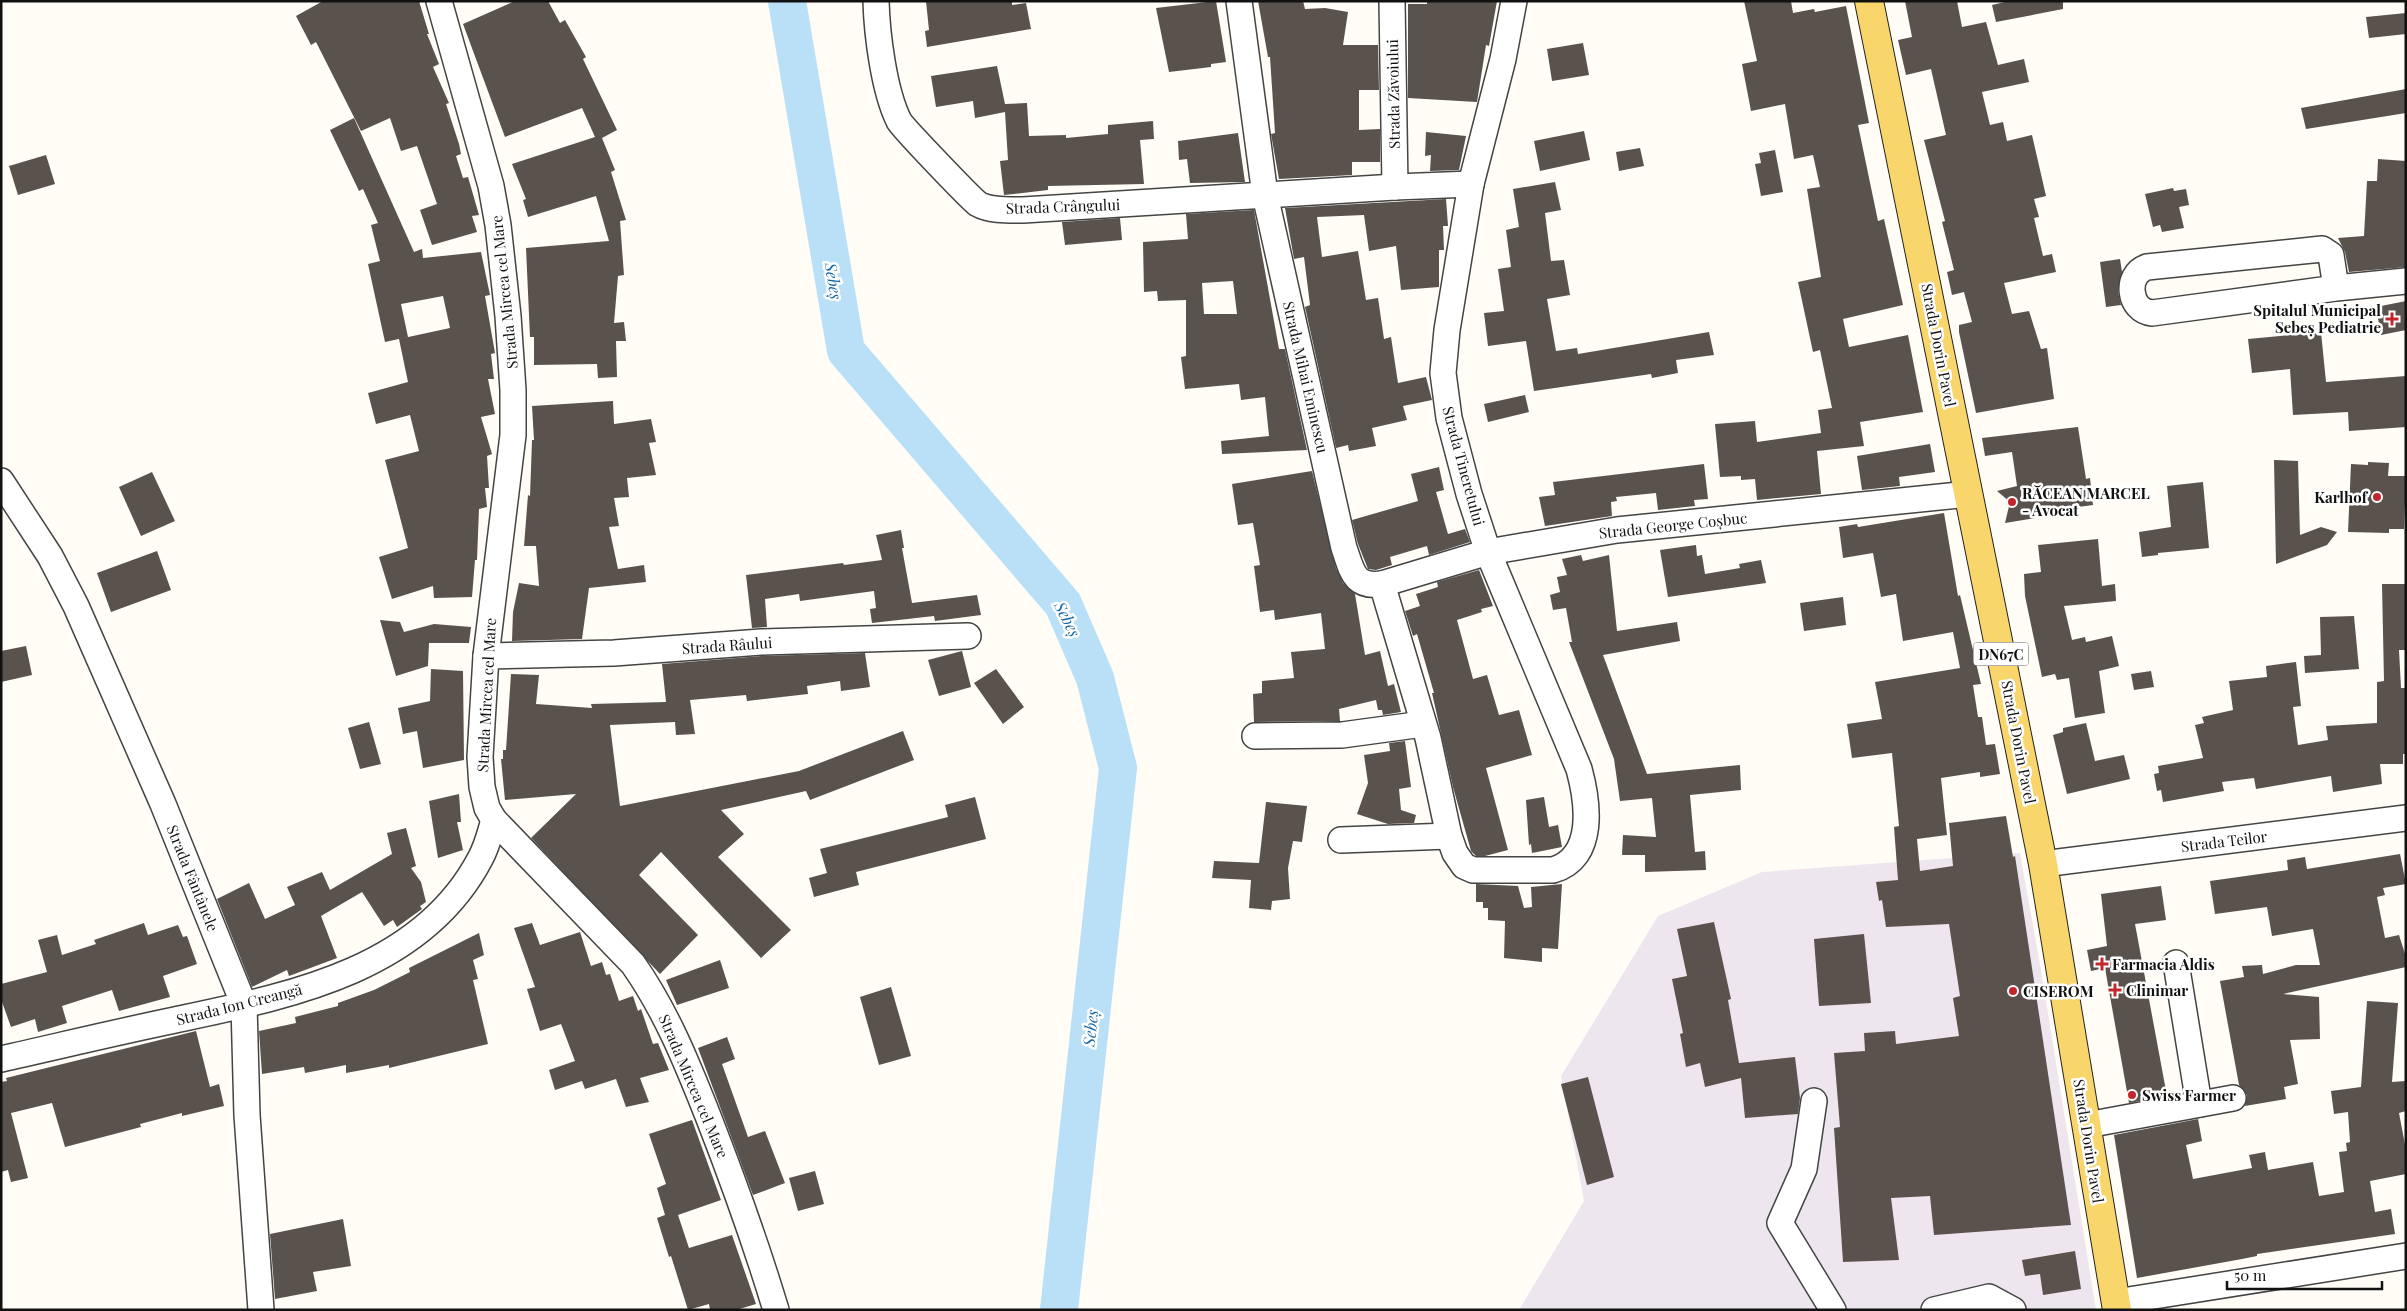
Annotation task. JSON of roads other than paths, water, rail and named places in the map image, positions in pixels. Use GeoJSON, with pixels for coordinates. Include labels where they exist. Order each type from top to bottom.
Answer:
{"type":"FeatureCollection","features":[{"type":"Feature","properties":{"kind":"main road","name":"Strada Dorin Pavel"},"geometry":{"type":"LineString","coordinates":[[1869,1],[2043,864],[2117,1307]]}},
{"type":"Feature","properties":{"kind":"street","name":"Strada Mircea cel Mare"},"geometry":{"type":"LineString","coordinates":[[440,1],[491,186],[498,225],[508,316],[513,390],[513,435],[486,656],[480,757],[482,787],[487,808],[494,820],[633,964],[649,987],[670,1024],[729,1170],[759,1254],[776,1310]]}},
{"type":"Feature","properties":{"kind":"street","name":"Strada Crângului"},"geometry":{"type":"LineString","coordinates":[[876,1],[877,25],[886,76],[900,122],[979,204],[1000,209],[1024,210],[1471,184]]}},
{"type":"Feature","properties":{"kind":"street","name":"Strada Mihai Eminescu"},"geometry":{"type":"LineString","coordinates":[[1239,1],[1265,195],[1344,548],[1352,572],[1361,583],[1370,586],[1382,584]]}},
{"type":"Feature","properties":{"kind":"street","name":"Strada Zăvoiului"},"geometry":{"type":"LineString","coordinates":[[1392,1],[1395,187]]}},
{"type":"Feature","properties":{"kind":"street","name":"Strada Tineretului"},"geometry":{"type":"LineString","coordinates":[[1449,836],[1454,853],[1464,866],[1474,870],[1553,870],[1564,867],[1581,850],[1586,819],[1586,793],[1579,769],[1488,552],[1468,494],[1449,418],[1443,373],[1447,330],[1471,184],[1503,59],[1514,1]]}},
{"type":"Feature","properties":{"kind":"street"},"geometry":{"type":"LineString","coordinates":[[2336,288],[2332,254],[2322,249],[2147,268],[2137,273],[2132,286],[2135,304],[2139,309],[2152,313],[2336,288],[2406,282]]}},
{"type":"Feature","properties":{"kind":"street","name":"Strada Fântânele"},"geometry":{"type":"LineString","coordinates":[[1,481],[50,556],[76,606],[163,804],[244,1005],[247,1115],[261,1310]]}},
{"type":"Feature","properties":{"kind":"street","name":"Strada George Coșbuc"},"geometry":{"type":"LineString","coordinates":[[1382,584],[1488,552],[1617,530],[1969,494]]}},
{"type":"Feature","properties":{"kind":"street"},"geometry":{"type":"LineString","coordinates":[[1341,840],[1449,836],[1424,724],[1382,584]]}},
{"type":"Feature","properties":{"kind":"street","name":"Strada Râului"},"geometry":{"type":"LineString","coordinates":[[486,656],[614,653],[761,642],[968,636]]}},
{"type":"Feature","properties":{"kind":"street"},"geometry":{"type":"LineString","coordinates":[[1255,736],[1342,735],[1424,724]]}},
{"type":"Feature","properties":{"kind":"street","name":"Strada Teilor"},"geometry":{"type":"LineString","coordinates":[[2043,864],[2406,818]]}},
{"type":"Feature","properties":{"kind":"street","name":"Strada Ion Creangă"},"geometry":{"type":"LineString","coordinates":[[1,1059],[288,995],[345,974],[409,939],[443,910],[469,879],[481,858],[494,820]]}},
{"type":"Feature","properties":{"kind":"street"},"geometry":{"type":"LineString","coordinates":[[2176,963],[2199,1104]]}},
{"type":"Feature","properties":{"kind":"street"},"geometry":{"type":"LineString","coordinates":[[2086,1125],[2233,1098]]}},
{"type":"Feature","properties":{"kind":"street"},"geometry":{"type":"LineString","coordinates":[[1814,1101],[1804,1169],[1780,1223],[1833,1310]]}},
{"type":"Feature","properties":{"kind":"street"},"geometry":{"type":"LineString","coordinates":[[2117,1307],[2406,1256]]}},
{"type":"Feature","properties":{"kind":"street"},"geometry":{"type":"LineString","coordinates":[[1934,1310],[1990,1297],[2013,1310]]}},
{"type":"Feature","properties":{"kind":"waterway","name":"Sebeș"},"geometry":{"type":"LineString","coordinates":[[787,1],[846,351],[1063,604],[1095,678],[1118,768],[1059,1310]]}},
{"type":"Feature","properties":{"kind":"place","name":"Spitalul Municipal Sebeș Pediatrie"},"geometry":{"type":"Point","coordinates":[2392,319]}},
{"type":"Feature","properties":{"kind":"place","name":"Karlhof"},"geometry":{"type":"Point","coordinates":[2377,497]}},
{"type":"Feature","properties":{"kind":"place","name":"RĂCEAN MARCEL - Avocat"},"geometry":{"type":"Point","coordinates":[2012,502]}},
{"type":"Feature","properties":{"kind":"place","name":"Farmacia Aldis"},"geometry":{"type":"Point","coordinates":[2102,964]}},
{"type":"Feature","properties":{"kind":"place","name":"Clinimar"},"geometry":{"type":"Point","coordinates":[2115,990]}},
{"type":"Feature","properties":{"kind":"place","name":"CISEROM"},"geometry":{"type":"Point","coordinates":[2013,991]}},
{"type":"Feature","properties":{"kind":"place","name":"Swiss Farmer"},"geometry":{"type":"Point","coordinates":[2132,1095]}}]}
